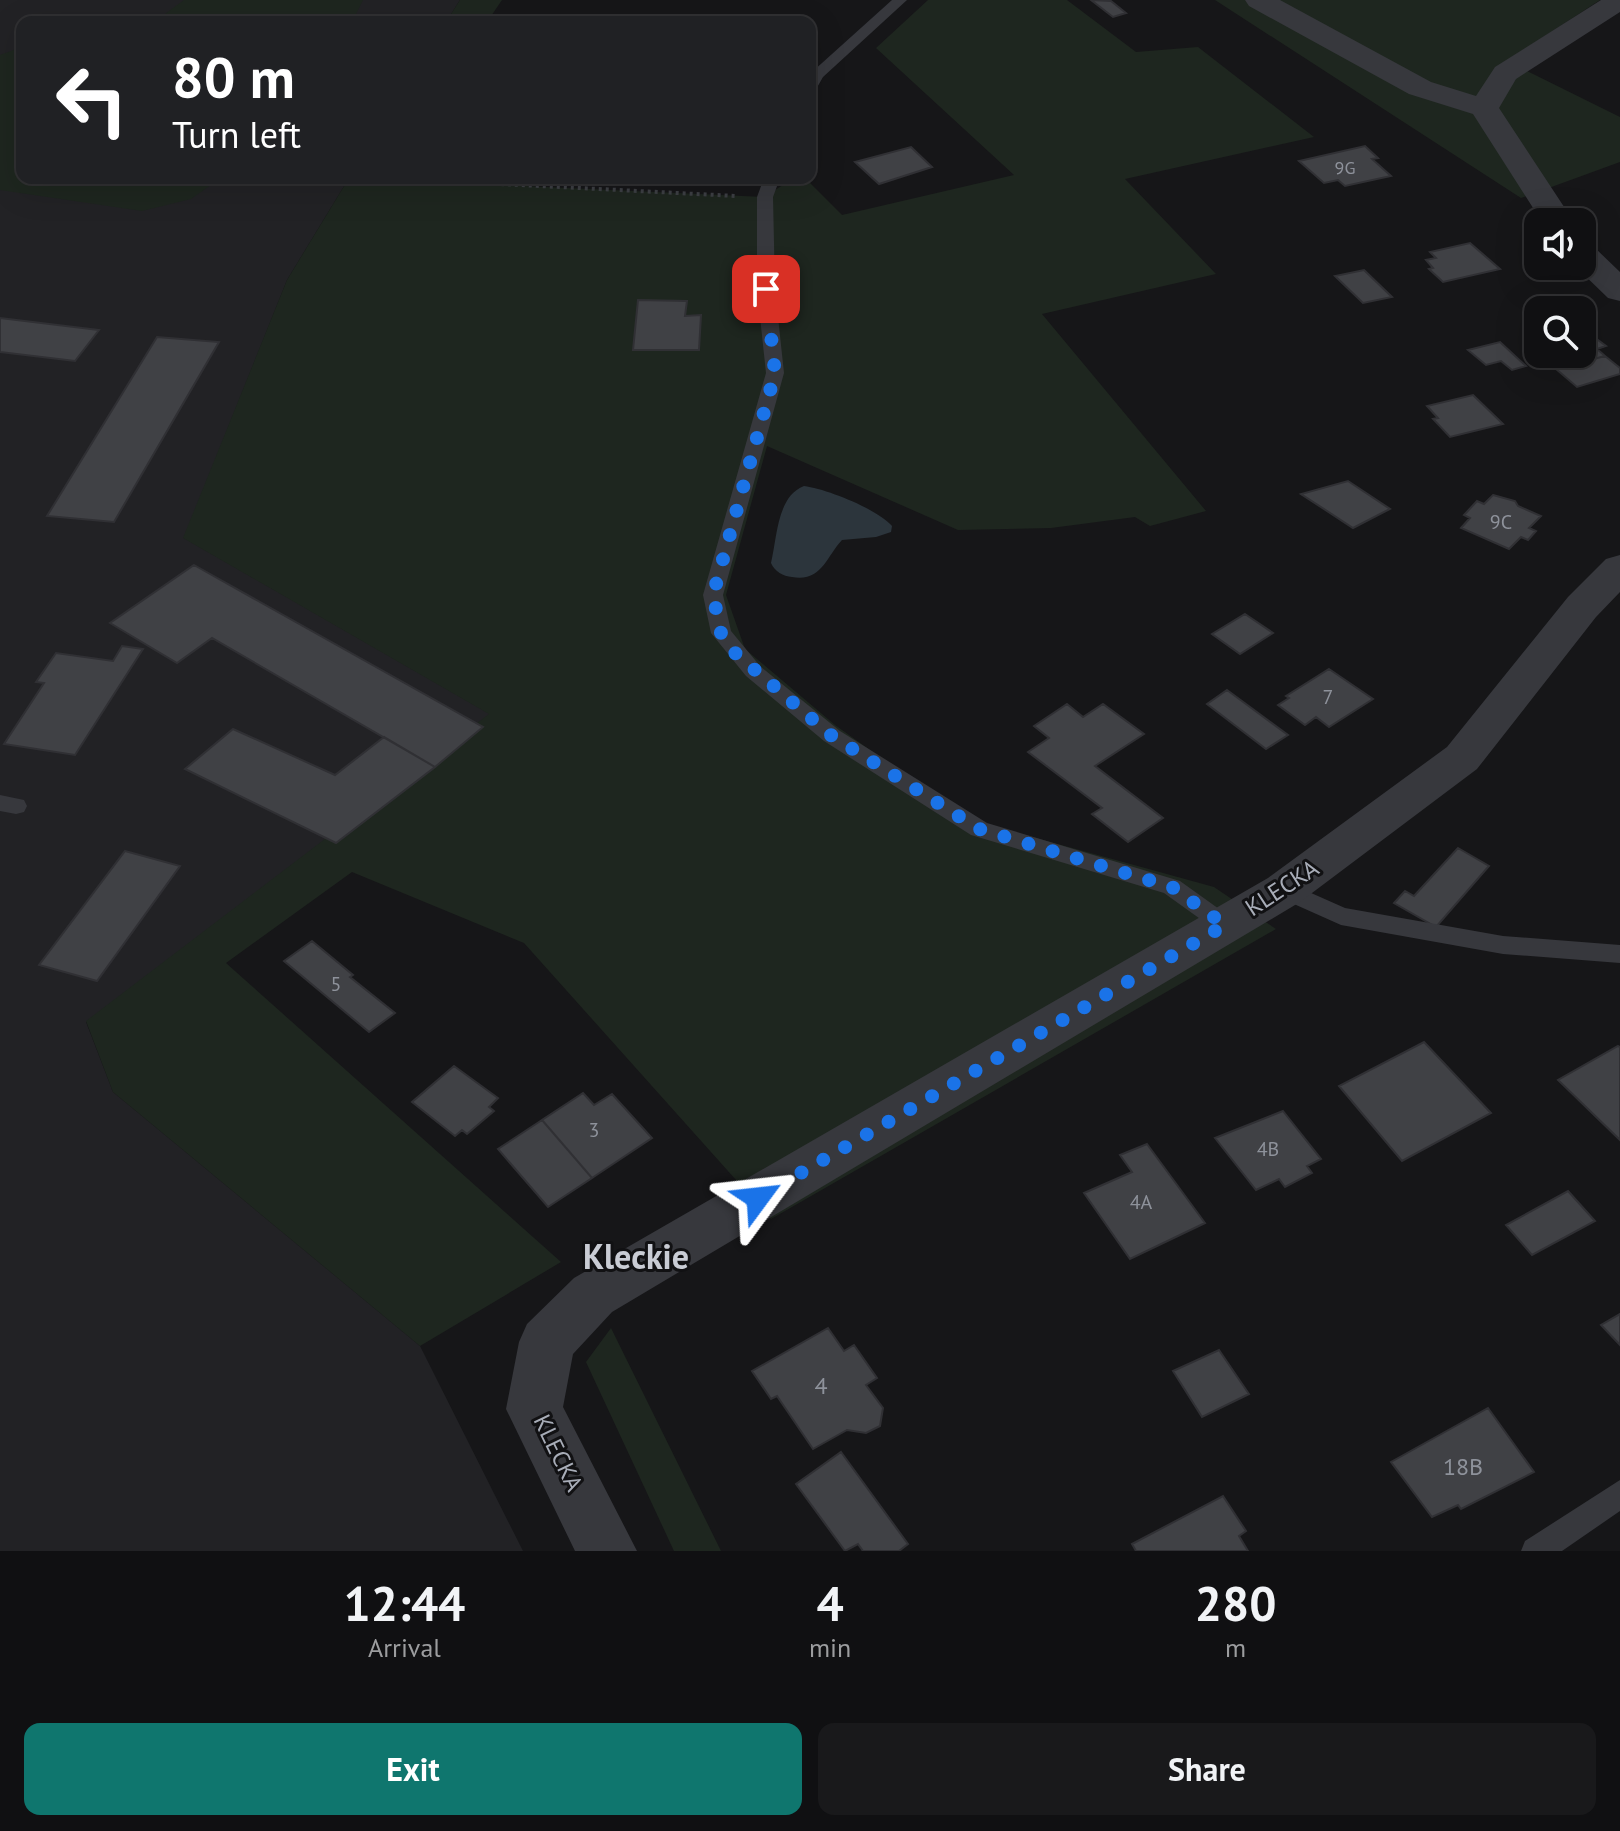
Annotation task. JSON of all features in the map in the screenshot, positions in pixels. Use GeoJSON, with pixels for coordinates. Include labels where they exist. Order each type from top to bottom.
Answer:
{"type":"FeatureCollection","features":[{"type":"Feature","properties":{"kind":"street"},"geometry":{"type":"LineString","coordinates":[[1259,0],[1420,88],[1484,108],[1549,208]]}},
{"type":"Feature","properties":{"kind":"street"},"geometry":{"type":"LineString","coordinates":[[1484,108],[1505,73],[1620,0]]}},
{"type":"Feature","properties":{"kind":"street"},"geometry":{"type":"LineString","coordinates":[[1596,268],[1620,291]]}},
{"type":"Feature","properties":{"kind":"street","name":"KLECKA"},"geometry":{"type":"LineString","coordinates":[[607,1551],[534,1409],[547,1342],[593,1295],[1284,890],[1462,758],[1582,607],[1620,568]]}},
{"type":"Feature","properties":{"kind":"lane"},"geometry":{"type":"LineString","coordinates":[[816,77],[900,0]]}},
{"type":"Feature","properties":{"kind":"lane"},"geometry":{"type":"LineString","coordinates":[[768,188],[766,289],[775,373],[713,595],[721,633],[753,671],[832,736],[979,829],[1172,887],[1225,925]]}},
{"type":"Feature","properties":{"kind":"lane"},"geometry":{"type":"LineString","coordinates":[[1284,890],[1341,916],[1503,945],[1620,954]]}},
{"type":"Feature","properties":{"kind":"lane"},"geometry":{"type":"LineString","coordinates":[[1536,1551],[1620,1494]]}},
{"type":"Feature","properties":{"kind":"path"},"geometry":{"type":"LineString","coordinates":[[606,184],[768,188]]}},
{"type":"Feature","properties":{"kind":"shaded area"},"geometry":{"type":"Polygon","coordinates":[[[0,0],[460,0],[450,16],[16,16],[16,184],[345,184],[287,280],[184,538],[490,714],[86,1022],[113,1092],[420,1346],[523,1551],[0,1551],[0,0]]]}},
{"type":"Feature","properties":{"kind":"shaded area"},"geometry":{"type":"Polygon","coordinates":[[[184,0],[363,0],[355,16],[162,16],[184,0]]]}},
{"type":"Feature","properties":{"kind":"shaded area"},"geometry":{"type":"Polygon","coordinates":[[[460,0],[502,0],[491,16],[450,16],[460,0]]]}},
{"type":"Feature","properties":{"kind":"shaded area"},"geometry":{"type":"Polygon","coordinates":[[[928,0],[1067,0],[1136,52],[1198,47],[1314,137],[1125,179],[1216,274],[1042,314],[1206,511],[1150,526],[1135,517],[1051,528],[958,530],[767,446],[726,595],[745,649],[835,725],[905,775],[981,823],[1214,887],[1276,929],[771,1219],[524,943],[352,872],[226,963],[561,1262],[420,1346],[113,1092],[86,1021],[489,714],[183,538],[287,280],[345,184],[480,184],[765,197],[784,184],[811,184],[842,215],[1014,175],[876,48],[928,0]]]}},
{"type":"Feature","properties":{"kind":"shaded area"},"geometry":{"type":"Polygon","coordinates":[[[1215,0],[1600,0],[1507,61],[1620,117],[1620,162],[1521,198],[1215,0]]]}},
{"type":"Feature","properties":{"kind":"shaded area"},"geometry":{"type":"Polygon","coordinates":[[[16,49],[16,184],[212,184],[191,199],[142,211],[0,190],[0,55],[16,49]]]}},
{"type":"Feature","properties":{"kind":"shaded area"},"geometry":{"type":"Polygon","coordinates":[[[804,486],[838,495],[864,507],[892,526],[891,532],[876,537],[842,540],[822,567],[810,576],[782,575],[771,563],[780,519],[788,499],[804,486]]]}},
{"type":"Feature","properties":{"kind":"shaded area"},"geometry":{"type":"Polygon","coordinates":[[[611,1328],[721,1551],[674,1551],[586,1362],[611,1328]]]}},
{"type":"Feature","properties":{"kind":"building"},"geometry":{"type":"Polygon","coordinates":[[[1091,0],[1111,1],[1126,13],[1113,17],[1091,0]]]}},
{"type":"Feature","properties":{"kind":"building"},"geometry":{"type":"Polygon","coordinates":[[[1365,146],[1378,158],[1372,159],[1391,176],[1345,186],[1338,180],[1324,183],[1299,161],[1365,146]]]}},
{"type":"Feature","properties":{"kind":"building"},"geometry":{"type":"Polygon","coordinates":[[[911,147],[932,167],[879,184],[855,162],[911,147]]]}},
{"type":"Feature","properties":{"kind":"building"},"geometry":{"type":"Polygon","coordinates":[[[1470,243],[1500,269],[1443,282],[1429,269],[1433,268],[1426,260],[1436,258],[1430,252],[1470,243]]]}},
{"type":"Feature","properties":{"kind":"building"},"geometry":{"type":"Polygon","coordinates":[[[1364,270],[1392,297],[1363,303],[1335,276],[1364,270]]]}},
{"type":"Feature","properties":{"kind":"building"},"geometry":{"type":"Polygon","coordinates":[[[638,300],[687,301],[685,316],[701,315],[699,350],[633,350],[638,300]]]}},
{"type":"Feature","properties":{"kind":"building"},"geometry":{"type":"Polygon","coordinates":[[[0,318],[99,330],[75,361],[0,352],[0,318]]]}},
{"type":"Feature","properties":{"kind":"building"},"geometry":{"type":"Polygon","coordinates":[[[157,337],[219,342],[114,522],[47,516],[157,337]]]}},
{"type":"Feature","properties":{"kind":"building"},"geometry":{"type":"Polygon","coordinates":[[[1596,338],[1606,346],[1597,349],[1605,356],[1596,358],[1596,338]]]}},
{"type":"Feature","properties":{"kind":"building"},"geometry":{"type":"Polygon","coordinates":[[[1500,342],[1524,367],[1512,370],[1501,361],[1486,365],[1468,350],[1500,342]]]}},
{"type":"Feature","properties":{"kind":"building"},"geometry":{"type":"Polygon","coordinates":[[[1605,356],[1620,368],[1620,374],[1577,387],[1556,369],[1596,368],[1596,358],[1605,356]]]}},
{"type":"Feature","properties":{"kind":"building"},"geometry":{"type":"Polygon","coordinates":[[[1473,395],[1503,424],[1450,437],[1433,419],[1438,418],[1427,406],[1473,395]]]}},
{"type":"Feature","properties":{"kind":"building"},"geometry":{"type":"Polygon","coordinates":[[[1348,481],[1390,509],[1353,528],[1301,494],[1348,481]]]}},
{"type":"Feature","properties":{"kind":"building"},"geometry":{"type":"Polygon","coordinates":[[[1493,495],[1515,501],[1518,506],[1541,516],[1529,528],[1536,531],[1528,540],[1521,537],[1509,549],[1461,528],[1470,518],[1464,515],[1477,501],[1484,504],[1493,495]]]}},
{"type":"Feature","properties":{"kind":"building"},"geometry":{"type":"Polygon","coordinates":[[[194,565],[483,727],[435,767],[212,638],[177,663],[110,623],[194,565]]]}},
{"type":"Feature","properties":{"kind":"building"},"geometry":{"type":"Polygon","coordinates":[[[1245,614],[1273,633],[1240,654],[1212,634],[1245,614]]]}},
{"type":"Feature","properties":{"kind":"building"},"geometry":{"type":"Polygon","coordinates":[[[122,646],[143,649],[75,755],[4,744],[44,683],[36,682],[56,653],[113,661],[122,646]]]}},
{"type":"Feature","properties":{"kind":"building"},"geometry":{"type":"Polygon","coordinates":[[[1329,669],[1373,699],[1329,727],[1316,717],[1305,725],[1278,705],[1289,698],[1286,696],[1329,669]]]}},
{"type":"Feature","properties":{"kind":"building"},"geometry":{"type":"Polygon","coordinates":[[[1227,690],[1288,735],[1266,749],[1207,704],[1227,690]]]}},
{"type":"Feature","properties":{"kind":"building"},"geometry":{"type":"Polygon","coordinates":[[[1067,704],[1083,717],[1103,704],[1144,734],[1095,766],[1163,818],[1128,842],[1092,814],[1102,808],[1028,752],[1049,738],[1034,726],[1067,704]]]}},
{"type":"Feature","properties":{"kind":"building"},"geometry":{"type":"Polygon","coordinates":[[[233,729],[335,775],[384,737],[435,767],[336,843],[185,769],[233,729]]]}},
{"type":"Feature","properties":{"kind":"building"},"geometry":{"type":"Polygon","coordinates":[[[1458,848],[1489,866],[1436,927],[1394,903],[1405,891],[1414,896],[1458,848]]]}},
{"type":"Feature","properties":{"kind":"building"},"geometry":{"type":"Polygon","coordinates":[[[125,851],[180,866],[97,981],[39,965],[125,851]]]}},
{"type":"Feature","properties":{"kind":"building"},"geometry":{"type":"Polygon","coordinates":[[[312,941],[395,1013],[369,1032],[284,961],[312,941]]]}},
{"type":"Feature","properties":{"kind":"building"},"geometry":{"type":"Polygon","coordinates":[[[1424,1042],[1491,1113],[1402,1161],[1339,1086],[1424,1042]]]}},
{"type":"Feature","properties":{"kind":"building"},"geometry":{"type":"Polygon","coordinates":[[[1620,1047],[1620,1140],[1558,1080],[1620,1047]]]}},
{"type":"Feature","properties":{"kind":"building"},"geometry":{"type":"Polygon","coordinates":[[[454,1066],[498,1098],[489,1107],[494,1111],[467,1134],[462,1130],[455,1136],[412,1102],[454,1066]]]}},
{"type":"Feature","properties":{"kind":"building"},"geometry":{"type":"Polygon","coordinates":[[[583,1093],[594,1105],[612,1094],[652,1138],[592,1178],[542,1120],[583,1093]]]}},
{"type":"Feature","properties":{"kind":"building"},"geometry":{"type":"Polygon","coordinates":[[[1283,1111],[1321,1159],[1307,1166],[1312,1173],[1285,1187],[1279,1179],[1256,1190],[1215,1138],[1283,1111]]]}},
{"type":"Feature","properties":{"kind":"building"},"geometry":{"type":"Polygon","coordinates":[[[542,1120],[592,1178],[548,1207],[498,1149],[542,1120]]]}},
{"type":"Feature","properties":{"kind":"building"},"geometry":{"type":"Polygon","coordinates":[[[1147,1144],[1205,1223],[1130,1259],[1084,1193],[1132,1172],[1120,1155],[1147,1144]]]}},
{"type":"Feature","properties":{"kind":"building"},"geometry":{"type":"Polygon","coordinates":[[[1568,1191],[1595,1221],[1532,1255],[1506,1225],[1568,1191]]]}},
{"type":"Feature","properties":{"kind":"building"},"geometry":{"type":"Polygon","coordinates":[[[1620,1314],[1620,1345],[1601,1325],[1620,1314]]]}},
{"type":"Feature","properties":{"kind":"building"},"geometry":{"type":"Polygon","coordinates":[[[828,1328],[844,1351],[854,1345],[877,1378],[866,1385],[883,1408],[880,1426],[866,1433],[847,1430],[813,1449],[777,1396],[771,1399],[752,1371],[828,1328]]]}},
{"type":"Feature","properties":{"kind":"building"},"geometry":{"type":"Polygon","coordinates":[[[1219,1350],[1249,1394],[1202,1417],[1173,1371],[1219,1350]]]}},
{"type":"Feature","properties":{"kind":"building"},"geometry":{"type":"Polygon","coordinates":[[[1488,1408],[1534,1472],[1461,1509],[1458,1505],[1432,1517],[1391,1462],[1488,1408]]]}},
{"type":"Feature","properties":{"kind":"building"},"geometry":{"type":"Polygon","coordinates":[[[841,1452],[908,1544],[899,1551],[863,1551],[858,1544],[845,1551],[796,1484],[841,1452]]]}},
{"type":"Feature","properties":{"kind":"building"},"geometry":{"type":"Polygon","coordinates":[[[1223,1496],[1246,1531],[1239,1536],[1248,1551],[1136,1551],[1132,1544],[1223,1496]]]}},
{"type":"Feature","properties":{"kind":"district","name":"Kleckie"},"geometry":{"type":"Point","coordinates":[636,1257]}},
{"type":"Feature","properties":{"kind":"route"},"geometry":{"type":"LineString","coordinates":[[758,1198],[1225,925],[1172,887],[979,829],[832,736],[734,652],[721,633],[713,595],[775,373],[766,289]]}}]}
